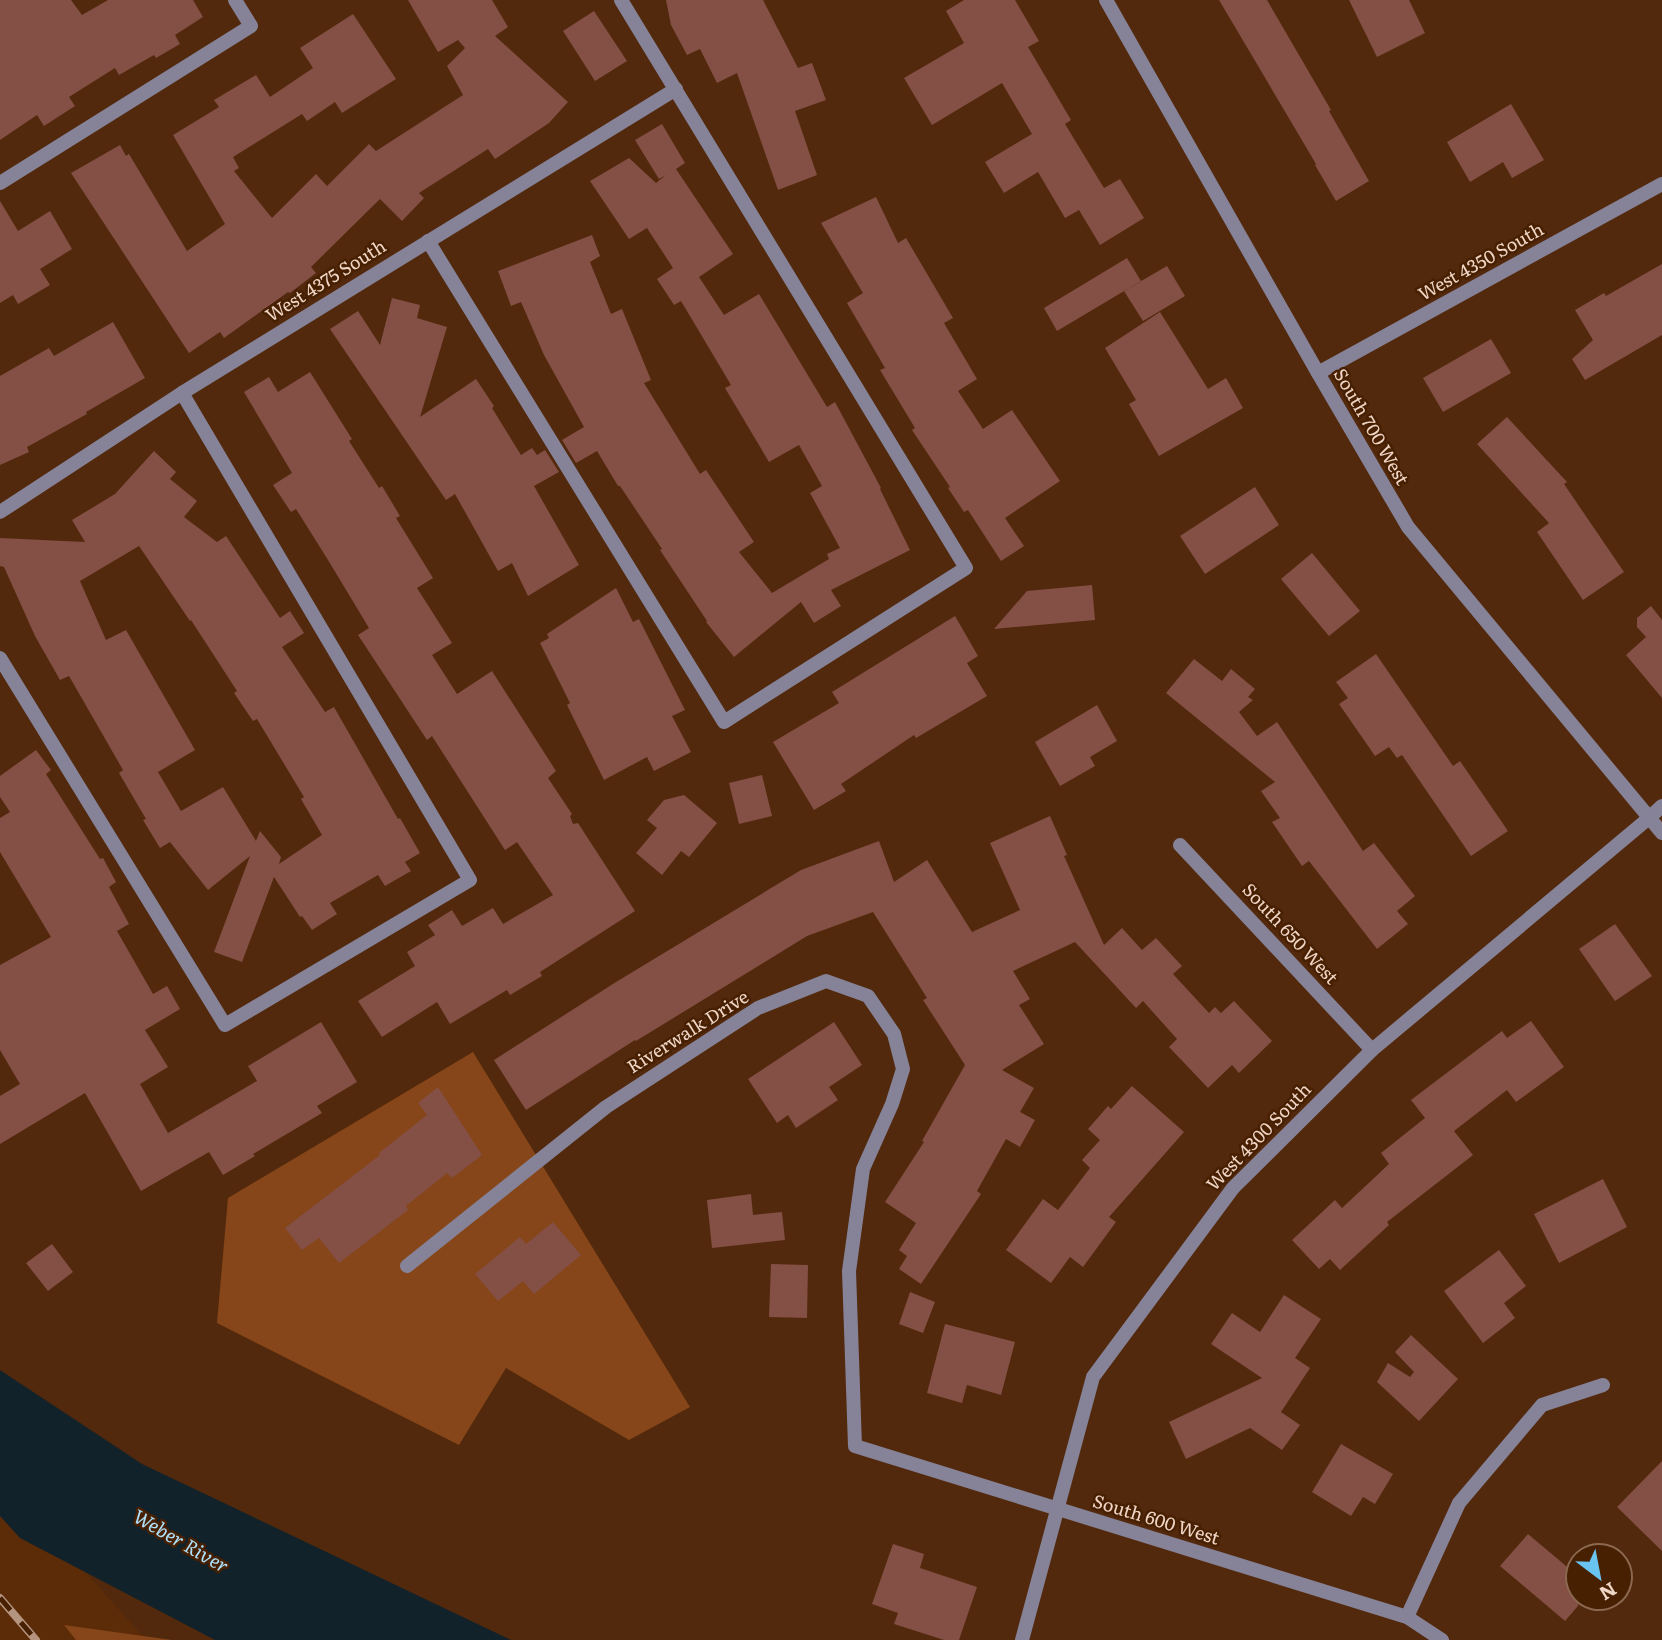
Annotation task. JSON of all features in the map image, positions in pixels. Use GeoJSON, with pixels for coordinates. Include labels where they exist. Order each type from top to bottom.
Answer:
{"type":"FeatureCollection","features":[{"type":"Feature","properties":{"kind":"street"},"geometry":{"type":"LineString","coordinates":[[0,183],[251,26],[235,0]]}},
{"type":"Feature","properties":{"kind":"street"},"geometry":{"type":"LineString","coordinates":[[428,241],[724,722],[966,568],[621,0]]}},
{"type":"Feature","properties":{"kind":"street","name":"South 700 West"},"geometry":{"type":"LineString","coordinates":[[1106,0],[1408,527],[1662,833]]}},
{"type":"Feature","properties":{"kind":"street","name":"West 4375 South"},"geometry":{"type":"LineString","coordinates":[[0,512],[182,393],[676,89]]}},
{"type":"Feature","properties":{"kind":"street","name":"West 4350 South"},"geometry":{"type":"LineString","coordinates":[[1318,373],[1662,184]]}},
{"type":"Feature","properties":{"kind":"street"},"geometry":{"type":"LineString","coordinates":[[0,658],[225,1026],[470,880],[182,393]]}},
{"type":"Feature","properties":{"kind":"street","name":"West 4300 South"},"geometry":{"type":"LineString","coordinates":[[1022,1640],[1093,1377],[1233,1188],[1372,1050],[1662,806]]}},
{"type":"Feature","properties":{"kind":"street","name":"South 650 West"},"geometry":{"type":"LineString","coordinates":[[1180,845],[1372,1050]]}},
{"type":"Feature","properties":{"kind":"street","name":"Riverwalk Drive"},"geometry":{"type":"LineString","coordinates":[[407,1266],[606,1107],[758,1008],[826,981],[869,996],[894,1034],[903,1069],[892,1104],[863,1169],[849,1272],[855,1446]]}},
{"type":"Feature","properties":{"kind":"street"},"geometry":{"type":"LineString","coordinates":[[1407,1617],[1458,1503],[1542,1405],[1603,1385]]}},
{"type":"Feature","properties":{"kind":"street","name":"South 600 West"},"geometry":{"type":"LineString","coordinates":[[855,1446],[1407,1617],[1442,1640]]}},
{"type":"Feature","properties":{"kind":"shaded area"},"geometry":{"type":"Polygon","coordinates":[[[473,1052],[690,1407],[629,1440],[506,1368],[459,1445],[217,1323],[228,1198],[473,1052]]]}},
{"type":"Feature","properties":{"kind":"shaded area"},"geometry":{"type":"Polygon","coordinates":[[[0,1476],[146,1640],[0,1640],[0,1476]]]}},
{"type":"Feature","properties":{"kind":"shaded area"},"geometry":{"type":"Polygon","coordinates":[[[64,1625],[172,1640],[76,1640],[64,1625]]]}},
{"type":"Feature","properties":{"kind":"water","name":"Weber River"},"geometry":{"type":"Polygon","coordinates":[[[0,1370],[142,1464],[511,1640],[215,1640],[20,1538],[0,1516],[0,1370]]]}},
{"type":"Feature","properties":{"kind":"building"},"geometry":{"type":"Polygon","coordinates":[[[0,0],[71,0],[82,15],[108,0],[193,0],[203,17],[175,35],[180,44],[119,75],[115,68],[69,97],[75,106],[44,126],[37,115],[0,140],[0,0]]]}},
{"type":"Feature","properties":{"kind":"building"},"geometry":{"type":"Polygon","coordinates":[[[408,0],[492,0],[508,27],[495,36],[568,102],[549,123],[495,159],[488,149],[419,193],[424,198],[402,221],[380,199],[311,267],[316,273],[224,338],[220,332],[189,353],[71,173],[120,145],[126,156],[129,154],[187,251],[225,224],[173,135],[219,107],[214,100],[256,75],[270,97],[313,68],[300,48],[353,14],[396,79],[342,113],[335,102],[307,121],[302,114],[233,157],[239,168],[234,171],[272,218],[316,174],[327,186],[369,144],[376,151],[463,95],[447,66],[465,48],[458,40],[438,52],[408,0]]]}},
{"type":"Feature","properties":{"kind":"building"},"geometry":{"type":"Polygon","coordinates":[[[666,0],[763,0],[798,68],[812,63],[826,100],[795,111],[817,175],[778,190],[737,73],[717,83],[700,49],[687,55],[671,25],[666,0]]]}},
{"type":"Feature","properties":{"kind":"building"},"geometry":{"type":"Polygon","coordinates":[[[964,0],[1015,0],[1039,41],[1028,47],[1071,120],[1065,124],[1104,188],[1120,179],[1144,218],[1100,245],[1079,210],[1065,218],[1038,172],[1004,193],[985,162],[1032,134],[1002,83],[932,125],[904,78],[964,43],[946,11],[964,0]]]}},
{"type":"Feature","properties":{"kind":"building"},"geometry":{"type":"Polygon","coordinates":[[[1219,0],[1267,0],[1369,181],[1336,201],[1219,0]]]}},
{"type":"Feature","properties":{"kind":"building"},"geometry":{"type":"Polygon","coordinates":[[[1349,0],[1409,0],[1425,33],[1377,57],[1349,0]]]}},
{"type":"Feature","properties":{"kind":"building"},"geometry":{"type":"Polygon","coordinates":[[[594,11],[627,61],[595,81],[563,31],[594,11]]]}},
{"type":"Feature","properties":{"kind":"building"},"geometry":{"type":"Polygon","coordinates":[[[1511,104],[1544,160],[1512,178],[1503,162],[1470,182],[1447,142],[1511,104]]]}},
{"type":"Feature","properties":{"kind":"building"},"geometry":{"type":"Polygon","coordinates":[[[662,124],[685,163],[676,169],[733,254],[699,277],[724,315],[759,294],[827,407],[835,402],[881,488],[910,550],[831,590],[841,606],[814,623],[801,602],[734,657],[706,622],[660,550],[662,549],[597,451],[576,463],[562,440],[584,427],[544,355],[521,302],[511,306],[498,271],[592,235],[600,256],[590,262],[611,314],[622,309],[651,380],[644,383],[700,474],[706,470],[754,542],[739,552],[772,593],[829,559],[827,554],[840,548],[810,493],[822,486],[799,445],[769,462],[725,388],[731,385],[681,301],[674,305],[657,279],[673,268],[647,228],[629,239],[590,181],[629,158],[656,183],[666,175],[659,179],[635,140],[662,124]]]}},
{"type":"Feature","properties":{"kind":"building"},"geometry":{"type":"Polygon","coordinates":[[[876,197],[898,243],[906,238],[953,318],[944,323],[977,379],[958,391],[983,429],[1012,410],[1060,481],[1005,518],[1024,546],[1001,561],[968,510],[964,512],[912,430],[915,428],[880,370],[885,368],[847,303],[863,293],[821,223],[876,197]]]}},
{"type":"Feature","properties":{"kind":"building"},"geometry":{"type":"Polygon","coordinates":[[[0,201],[18,231],[50,211],[72,249],[40,269],[50,285],[18,304],[13,295],[0,303],[0,201]]]}},
{"type":"Feature","properties":{"kind":"building"},"geometry":{"type":"Polygon","coordinates":[[[1127,258],[1141,281],[1057,331],[1044,308],[1127,258]]]}},
{"type":"Feature","properties":{"kind":"building"},"geometry":{"type":"Polygon","coordinates":[[[1662,264],[1662,335],[1585,380],[1572,359],[1593,340],[1575,310],[1604,293],[1606,296],[1662,264]]]}},
{"type":"Feature","properties":{"kind":"building"},"geometry":{"type":"Polygon","coordinates":[[[1167,266],[1185,296],[1143,321],[1124,291],[1167,266]]]}},
{"type":"Feature","properties":{"kind":"building"},"geometry":{"type":"Polygon","coordinates":[[[392,298],[420,305],[417,318],[447,327],[420,417],[476,379],[521,455],[532,448],[537,455],[545,450],[559,472],[534,486],[579,565],[528,596],[512,563],[498,571],[455,494],[446,500],[330,329],[358,311],[380,345],[392,298]]]}},
{"type":"Feature","properties":{"kind":"building"},"geometry":{"type":"Polygon","coordinates":[[[1160,312],[1208,389],[1226,378],[1243,408],[1159,456],[1129,404],[1136,400],[1105,348],[1160,312]]]}},
{"type":"Feature","properties":{"kind":"building"},"geometry":{"type":"Polygon","coordinates":[[[113,322],[145,378],[27,447],[29,452],[0,465],[0,376],[49,348],[54,356],[113,322]]]}},
{"type":"Feature","properties":{"kind":"building"},"geometry":{"type":"Polygon","coordinates":[[[1491,339],[1511,373],[1443,412],[1423,378],[1491,339]]]}},
{"type":"Feature","properties":{"kind":"building"},"geometry":{"type":"Polygon","coordinates":[[[310,372],[352,439],[349,441],[400,516],[396,518],[433,578],[417,588],[452,643],[432,655],[457,694],[492,671],[556,771],[548,778],[572,814],[570,816],[573,824],[578,823],[635,911],[540,972],[542,976],[510,995],[507,990],[450,1024],[437,1002],[382,1037],[358,1001],[415,966],[407,952],[435,935],[428,925],[452,910],[462,926],[493,908],[503,924],[553,895],[517,842],[505,850],[432,736],[427,740],[358,635],[369,628],[328,560],[296,509],[291,512],[273,485],[292,473],[244,392],[269,377],[278,392],[310,372]]]}},
{"type":"Feature","properties":{"kind":"building"},"geometry":{"type":"Polygon","coordinates":[[[1507,417],[1567,482],[1564,484],[1624,572],[1583,600],[1537,532],[1549,523],[1477,444],[1507,417]]]}},
{"type":"Feature","properties":{"kind":"building"},"geometry":{"type":"Polygon","coordinates":[[[154,451],[176,472],[170,479],[197,501],[184,517],[217,542],[226,536],[280,618],[290,611],[304,633],[282,647],[325,712],[334,707],[420,853],[405,862],[411,871],[385,886],[378,875],[330,903],[337,914],[312,930],[302,916],[300,917],[274,877],[242,962],[214,952],[250,856],[208,890],[170,842],[160,848],[119,773],[123,770],[69,676],[60,680],[35,636],[4,567],[0,566],[0,538],[85,542],[72,520],[115,494],[154,451]],[[139,546],[80,581],[106,640],[126,630],[195,750],[158,772],[181,811],[223,787],[256,841],[260,831],[281,857],[279,864],[322,835],[301,799],[304,797],[257,719],[253,721],[234,693],[237,691],[139,546]]]}},
{"type":"Feature","properties":{"kind":"building"},"geometry":{"type":"Polygon","coordinates":[[[1255,487],[1279,525],[1205,574],[1180,536],[1255,487]]]}},
{"type":"Feature","properties":{"kind":"building"},"geometry":{"type":"Polygon","coordinates":[[[1312,553],[1360,611],[1329,636],[1281,579],[1312,553]]]}},
{"type":"Feature","properties":{"kind":"building"},"geometry":{"type":"Polygon","coordinates":[[[1092,585],[1095,620],[994,629],[1027,591],[1092,585]]]}},
{"type":"Feature","properties":{"kind":"building"},"geometry":{"type":"Polygon","coordinates":[[[616,588],[633,622],[639,619],[685,710],[672,716],[691,752],[654,771],[647,757],[604,780],[540,643],[549,638],[547,634],[616,588]]]}},
{"type":"Feature","properties":{"kind":"building"},"geometry":{"type":"Polygon","coordinates":[[[1651,606],[1662,620],[1662,698],[1626,655],[1646,637],[1637,627],[1637,618],[1651,606]]]}},
{"type":"Feature","properties":{"kind":"building"},"geometry":{"type":"Polygon","coordinates":[[[955,616],[978,656],[967,663],[987,696],[916,738],[914,735],[841,784],[846,791],[814,810],[773,742],[839,703],[832,692],[955,616]]]}},
{"type":"Feature","properties":{"kind":"building"},"geometry":{"type":"Polygon","coordinates":[[[1376,654],[1453,766],[1460,761],[1508,831],[1471,856],[1402,755],[1397,758],[1389,747],[1375,756],[1339,704],[1348,698],[1336,682],[1376,654]]]}},
{"type":"Feature","properties":{"kind":"building"},"geometry":{"type":"Polygon","coordinates":[[[1194,659],[1222,681],[1231,669],[1255,689],[1248,697],[1253,700],[1239,712],[1257,736],[1277,722],[1363,851],[1374,843],[1415,896],[1397,911],[1408,924],[1377,949],[1309,861],[1302,866],[1272,822],[1280,818],[1261,791],[1275,782],[1166,693],[1194,659]]]}},
{"type":"Feature","properties":{"kind":"building"},"geometry":{"type":"Polygon","coordinates":[[[1097,705],[1117,741],[1090,757],[1095,766],[1060,786],[1035,742],[1097,705]]]}},
{"type":"Feature","properties":{"kind":"building"},"geometry":{"type":"Polygon","coordinates":[[[36,750],[51,770],[46,774],[100,859],[103,858],[116,882],[109,887],[129,924],[117,931],[153,994],[167,986],[180,1009],[145,1030],[168,1067],[140,1084],[168,1133],[257,1081],[248,1066],[321,1022],[357,1082],[317,1106],[322,1113],[223,1175],[209,1152],[141,1191],[85,1093],[0,1144],[0,1096],[20,1084],[0,1050],[0,965],[51,937],[0,852],[0,818],[10,812],[0,797],[0,776],[36,750]]]}},
{"type":"Feature","properties":{"kind":"building"},"geometry":{"type":"Polygon","coordinates":[[[762,775],[772,816],[739,824],[729,783],[762,775]]]}},
{"type":"Feature","properties":{"kind":"building"},"geometry":{"type":"Polygon","coordinates":[[[684,795],[717,823],[689,857],[681,851],[662,875],[636,853],[657,828],[647,820],[664,800],[684,795]]]}},
{"type":"Feature","properties":{"kind":"building"},"geometry":{"type":"Polygon","coordinates":[[[1050,816],[1067,855],[1064,856],[1104,945],[1122,928],[1142,950],[1156,938],[1182,966],[1173,974],[1209,1013],[1215,1007],[1221,1013],[1234,1001],[1272,1041],[1239,1073],[1232,1065],[1208,1088],[1169,1047],[1177,1039],[1143,1001],[1136,1008],[1075,942],[1013,971],[1030,999],[1019,1005],[1044,1044],[1002,1070],[1034,1088],[1020,1112],[1035,1120],[1020,1147],[1006,1139],[977,1191],[981,1194],[921,1284],[899,1269],[907,1256],[899,1250],[916,1223],[885,1202],[924,1142],[922,1141],[965,1065],[923,1000],[927,998],[873,912],[807,936],[635,1040],[526,1110],[494,1060],[616,982],[801,870],[879,841],[894,882],[927,860],[972,932],[1020,910],[990,843],[1050,816]]]}},
{"type":"Feature","properties":{"kind":"building"},"geometry":{"type":"Polygon","coordinates":[[[1615,924],[1652,976],[1615,1001],[1579,949],[1615,924]]]}},
{"type":"Feature","properties":{"kind":"building"},"geometry":{"type":"Polygon","coordinates":[[[1531,1021],[1564,1067],[1516,1102],[1507,1090],[1454,1131],[1473,1155],[1387,1222],[1389,1225],[1340,1270],[1330,1259],[1319,1269],[1292,1240],[1335,1200],[1342,1208],[1389,1164],[1381,1153],[1425,1118],[1411,1100],[1502,1031],[1507,1038],[1531,1021]]]}},
{"type":"Feature","properties":{"kind":"building"},"geometry":{"type":"Polygon","coordinates":[[[834,1022],[862,1065],[829,1087],[838,1100],[796,1128],[788,1115],[777,1123],[748,1079],[834,1022]]]}},
{"type":"Feature","properties":{"kind":"building"},"geometry":{"type":"Polygon","coordinates":[[[1132,1086],[1184,1132],[1109,1217],[1116,1222],[1083,1267],[1070,1257],[1051,1283],[1006,1250],[1043,1199],[1058,1210],[1090,1168],[1082,1160],[1100,1140],[1088,1129],[1108,1106],[1111,1109],[1132,1086]]]}},
{"type":"Feature","properties":{"kind":"building"},"geometry":{"type":"Polygon","coordinates":[[[438,1087],[482,1155],[452,1178],[447,1173],[406,1206],[408,1210],[339,1263],[319,1238],[302,1250],[285,1228],[427,1115],[418,1103],[438,1087]]]}},
{"type":"Feature","properties":{"kind":"building"},"geometry":{"type":"Polygon","coordinates":[[[1603,1179],[1627,1227],[1559,1263],[1534,1214],[1603,1179]]]}},
{"type":"Feature","properties":{"kind":"building"},"geometry":{"type":"Polygon","coordinates":[[[751,1194],[753,1215],[782,1212],[785,1240],[712,1248],[707,1200],[751,1194]]]}},
{"type":"Feature","properties":{"kind":"building"},"geometry":{"type":"Polygon","coordinates":[[[553,1222],[581,1255],[534,1294],[523,1281],[498,1301],[475,1274],[520,1237],[526,1244],[553,1222]]]}},
{"type":"Feature","properties":{"kind":"building"},"geometry":{"type":"Polygon","coordinates":[[[52,1244],[73,1272],[48,1291],[26,1263],[52,1244]]]}},
{"type":"Feature","properties":{"kind":"building"},"geometry":{"type":"Polygon","coordinates":[[[1499,1250],[1526,1286],[1504,1303],[1515,1318],[1483,1343],[1444,1291],[1499,1250]]]}},
{"type":"Feature","properties":{"kind":"building"},"geometry":{"type":"Polygon","coordinates":[[[771,1264],[808,1265],[807,1318],[769,1317],[771,1264]]]}},
{"type":"Feature","properties":{"kind":"building"},"geometry":{"type":"Polygon","coordinates":[[[910,1292],[935,1302],[923,1333],[899,1324],[910,1292]]]}},
{"type":"Feature","properties":{"kind":"building"},"geometry":{"type":"Polygon","coordinates":[[[1284,1295],[1321,1319],[1295,1358],[1310,1368],[1281,1412],[1300,1425],[1282,1450],[1250,1428],[1186,1459],[1169,1422],[1262,1378],[1211,1344],[1232,1313],[1260,1332],[1284,1295]]]}},
{"type":"Feature","properties":{"kind":"building"},"geometry":{"type":"Polygon","coordinates":[[[945,1324],[1015,1342],[1001,1395],[967,1385],[962,1403],[927,1393],[945,1324]]]}},
{"type":"Feature","properties":{"kind":"building"},"geometry":{"type":"Polygon","coordinates":[[[1411,1335],[1458,1379],[1419,1421],[1377,1382],[1388,1363],[1410,1377],[1414,1372],[1395,1352],[1411,1335]]]}},
{"type":"Feature","properties":{"kind":"building"},"geometry":{"type":"Polygon","coordinates":[[[1341,1444],[1393,1474],[1375,1504],[1363,1497],[1351,1516],[1312,1492],[1341,1444]]]}},
{"type":"Feature","properties":{"kind":"building"},"geometry":{"type":"Polygon","coordinates":[[[1662,1461],[1662,1551],[1617,1507],[1662,1461]]]}},
{"type":"Feature","properties":{"kind":"building"},"geometry":{"type":"Polygon","coordinates":[[[1528,1534],[1564,1564],[1564,1612],[1573,1612],[1565,1621],[1500,1566],[1528,1534]]]}},
{"type":"Feature","properties":{"kind":"building"},"geometry":{"type":"Polygon","coordinates":[[[893,1544],[924,1554],[920,1568],[977,1587],[959,1640],[944,1640],[894,1624],[898,1613],[872,1604],[893,1544]]]}},
{"type":"Feature","properties":{"kind":"railway"},"geometry":{"type":"LineString","coordinates":[[0,1598],[36,1640]]}}]}
